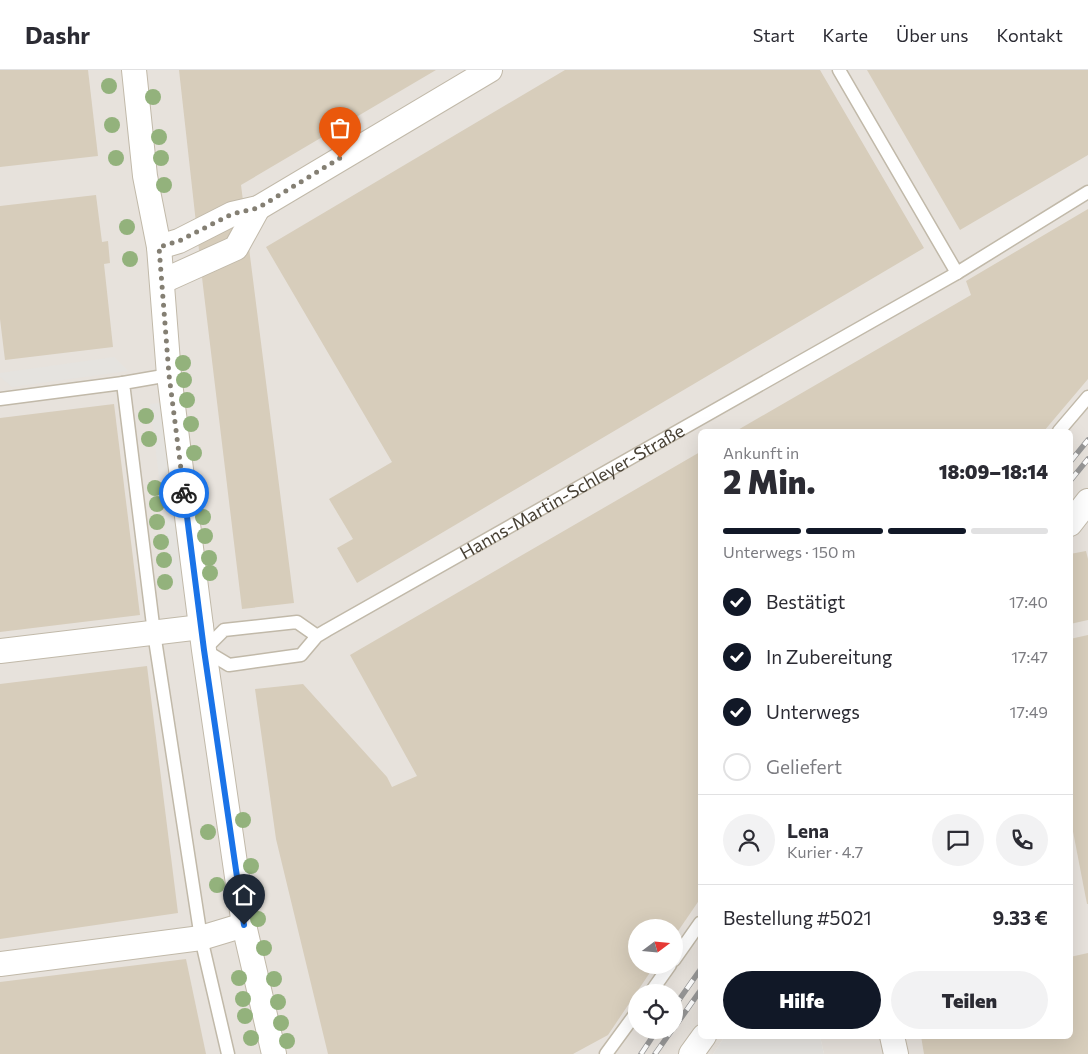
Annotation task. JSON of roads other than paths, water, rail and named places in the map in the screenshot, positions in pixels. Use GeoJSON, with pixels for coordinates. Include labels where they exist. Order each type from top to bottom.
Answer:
{"type":"FeatureCollection","features":[{"type":"Feature","properties":{"kind":"street"},"geometry":{"type":"LineString","coordinates":[[134,70],[145,176],[159,247],[169,375],[202,639],[244,925],[274,1054]]}},
{"type":"Feature","properties":{"kind":"street"},"geometry":{"type":"LineString","coordinates":[[159,247],[179,241],[232,214],[258,208],[490,70]]}},
{"type":"Feature","properties":{"kind":"street"},"geometry":{"type":"LineString","coordinates":[[163,281],[236,248],[258,208]]}},
{"type":"Feature","properties":{"kind":"street"},"geometry":{"type":"LineString","coordinates":[[1073,520],[1088,501]]}},
{"type":"Feature","properties":{"kind":"street"},"geometry":{"type":"LineString","coordinates":[[0,651],[154,633],[202,639]]}},
{"type":"Feature","properties":{"kind":"street"},"geometry":{"type":"LineString","coordinates":[[0,964],[201,938],[244,925]]}},
{"type":"Feature","properties":{"kind":"street"},"geometry":{"type":"LineString","coordinates":[[691,1054],[702,1039]]}},
{"type":"Feature","properties":{"kind":"street"},"geometry":{"type":"LineString","coordinates":[[893,1039],[896,1054]]}},
{"type":"Feature","properties":{"kind":"lane"},"geometry":{"type":"LineString","coordinates":[[839,70],[956,273]]}},
{"type":"Feature","properties":{"kind":"lane","name":"Hanns-Martin-Schleyer-Straße"},"geometry":{"type":"LineString","coordinates":[[317,636],[956,273],[1088,192]]}},
{"type":"Feature","properties":{"kind":"lane"},"geometry":{"type":"LineString","coordinates":[[0,399],[169,375]]}},
{"type":"Feature","properties":{"kind":"lane"},"geometry":{"type":"LineString","coordinates":[[123,383],[154,633],[201,938],[228,1054]]}},
{"type":"Feature","properties":{"kind":"lane"},"geometry":{"type":"LineString","coordinates":[[1061,429],[1088,397]]}},
{"type":"Feature","properties":{"kind":"lane"},"geometry":{"type":"LineString","coordinates":[[297,622],[317,636],[301,655],[229,664],[202,639],[224,630],[297,622]]}},
{"type":"Feature","properties":{"kind":"lane"},"geometry":{"type":"LineString","coordinates":[[683,947],[698,926]]}},
{"type":"Feature","properties":{"kind":"lane"},"geometry":{"type":"LineString","coordinates":[[606,1054],[628,1024]]}},
{"type":"Feature","properties":{"kind":"railway"},"geometry":{"type":"LineString","coordinates":[[1073,458],[1088,440]]}},
{"type":"Feature","properties":{"kind":"railway"},"geometry":{"type":"LineString","coordinates":[[1073,477],[1088,459]]}},
{"type":"Feature","properties":{"kind":"railway"},"geometry":{"type":"LineString","coordinates":[[683,994],[698,973]]}},
{"type":"Feature","properties":{"kind":"railway"},"geometry":{"type":"LineString","coordinates":[[683,1015],[698,994]]}},
{"type":"Feature","properties":{"kind":"railway"},"geometry":{"type":"LineString","coordinates":[[641,1054],[651,1039]]}},
{"type":"Feature","properties":{"kind":"railway"},"geometry":{"type":"LineString","coordinates":[[655,1054],[666,1039]]}}]}
